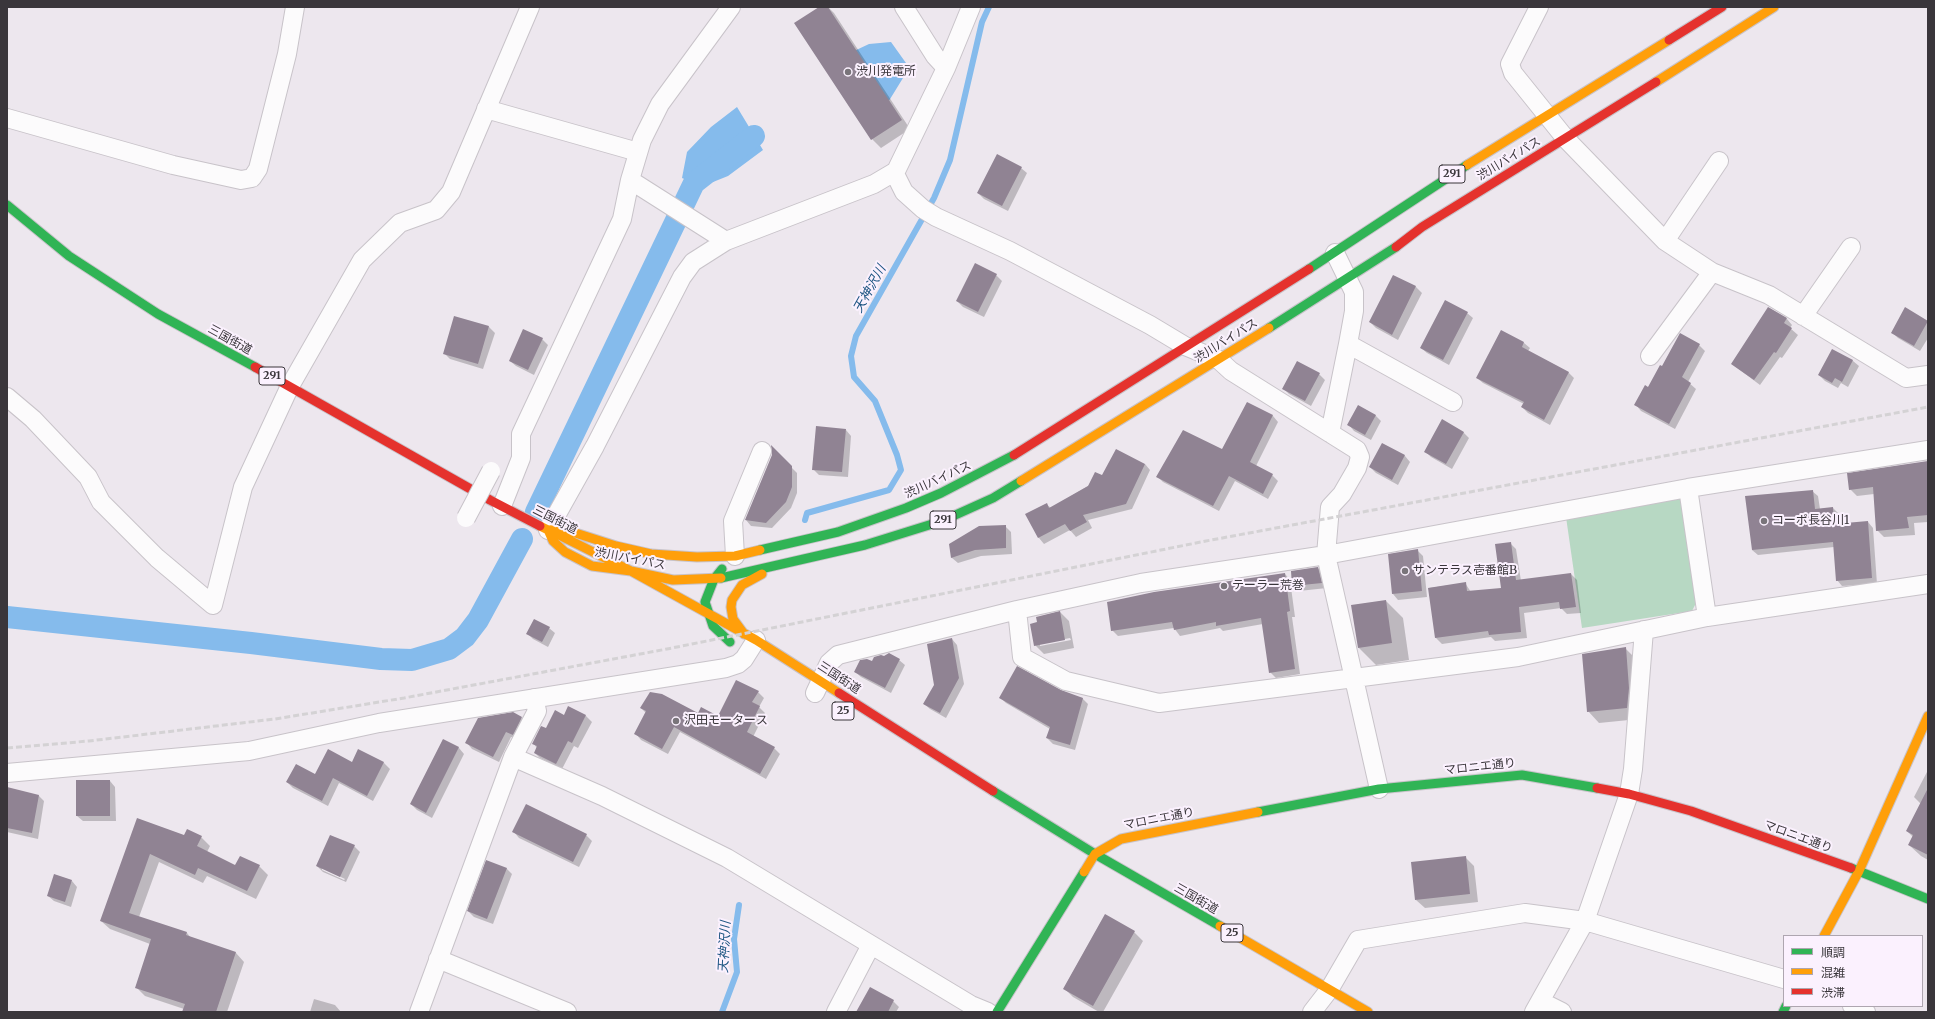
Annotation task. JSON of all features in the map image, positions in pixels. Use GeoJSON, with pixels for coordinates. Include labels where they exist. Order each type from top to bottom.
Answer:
{"type":"FeatureCollection","features":[{"type":"Feature","properties":{"kind":"main road","name":"渋川バイパス"},"geometry":{"type":"LineString","coordinates":[[1722,7],[1443,180],[1335,253],[1004,461],[941,493],[906,508],[838,532],[735,556],[697,557],[651,554],[616,546],[563,529],[548,530],[553,541],[566,552],[592,566],[632,571],[673,580],[714,579],[775,567],[865,545],[942,521],[993,498],[1219,360],[1385,255],[1422,227],[1566,139],[1774,7]]}},
{"type":"Feature","properties":{"kind":"main road","name":"三国街道"},"geometry":{"type":"LineString","coordinates":[[8,206],[69,256],[158,314],[290,386],[496,503],[632,571],[708,614],[745,646]]}},
{"type":"Feature","properties":{"kind":"main road"},"geometry":{"type":"LineString","coordinates":[[735,556],[714,579],[705,602],[713,626],[745,646]]}},
{"type":"Feature","properties":{"kind":"main road"},"geometry":{"type":"LineString","coordinates":[[592,566],[618,580]]}},
{"type":"Feature","properties":{"kind":"main road"},"geometry":{"type":"LineString","coordinates":[[745,646],[733,619],[731,607],[732,600],[742,585],[775,567]]}},
{"type":"Feature","properties":{"kind":"main road","name":"三国街道"},"geometry":{"type":"LineString","coordinates":[[704,628],[745,646],[816,690],[947,763],[1095,854],[1368,1012]]}},
{"type":"Feature","properties":{"kind":"main road"},"geometry":{"type":"LineString","coordinates":[[1825,935],[1858,872],[1928,716]]}},
{"type":"Feature","properties":{"kind":"main road","name":"マロニエ通り"},"geometry":{"type":"LineString","coordinates":[[1095,854],[1121,839],[1379,789],[1522,775],[1629,794],[1690,811],[1928,899]]}},
{"type":"Feature","properties":{"kind":"main road","name":"三国街道"},"geometry":{"type":"LineString","coordinates":[[993,802],[1095,854]]}},
{"type":"Feature","properties":{"kind":"main road"},"geometry":{"type":"LineString","coordinates":[[997,1012],[1095,854]]}},
{"type":"Feature","properties":{"kind":"street"},"geometry":{"type":"LineString","coordinates":[[7,118],[173,165],[241,180],[252,178],[258,169],[283,70],[296,7]]}},
{"type":"Feature","properties":{"kind":"street"},"geometry":{"type":"LineString","coordinates":[[7,396],[33,419],[88,477],[101,502],[146,547],[204,599],[213,605],[243,487],[290,386],[362,260],[400,223],[436,210],[452,192],[530,7]]}},
{"type":"Feature","properties":{"kind":"street"},"geometry":{"type":"LineString","coordinates":[[496,503],[521,458],[521,434],[622,219],[630,180],[642,140],[660,104],[731,7]]}},
{"type":"Feature","properties":{"kind":"street"},"geometry":{"type":"LineString","coordinates":[[904,7],[935,56],[946,68]]}},
{"type":"Feature","properties":{"kind":"street"},"geometry":{"type":"LineString","coordinates":[[548,530],[595,446],[682,277],[693,262],[726,241],[874,184],[894,172],[900,165],[946,68],[971,7]]}},
{"type":"Feature","properties":{"kind":"street"},"geometry":{"type":"LineString","coordinates":[[1539,7],[1510,64],[1513,73],[1566,139],[1664,241],[1712,272],[1769,295],[1906,378],[1928,375]]}},
{"type":"Feature","properties":{"kind":"street"},"geometry":{"type":"LineString","coordinates":[[486,109],[638,152]]}},
{"type":"Feature","properties":{"kind":"street"},"geometry":{"type":"LineString","coordinates":[[1664,241],[1719,161]]}},
{"type":"Feature","properties":{"kind":"street"},"geometry":{"type":"LineString","coordinates":[[894,172],[904,192],[930,213],[1010,251],[1150,325],[1185,346],[1219,360],[1231,371],[1356,450],[1360,457],[1357,468],[1342,494],[1330,507],[1326,555],[1379,789]]}},
{"type":"Feature","properties":{"kind":"street"},"geometry":{"type":"LineString","coordinates":[[630,180],[726,241]]}},
{"type":"Feature","properties":{"kind":"street"},"geometry":{"type":"LineString","coordinates":[[1803,316],[1850,247]]}},
{"type":"Feature","properties":{"kind":"street"},"geometry":{"type":"LineString","coordinates":[[1330,433],[1354,311],[1354,292],[1335,253]]}},
{"type":"Feature","properties":{"kind":"street"},"geometry":{"type":"LineString","coordinates":[[1650,356],[1712,272]]}},
{"type":"Feature","properties":{"kind":"street"},"geometry":{"type":"LineString","coordinates":[[1348,344],[1453,402]]}},
{"type":"Feature","properties":{"kind":"street"},"geometry":{"type":"LineString","coordinates":[[816,690],[829,663],[838,655],[1017,610],[1141,583],[1326,555],[1688,488],[1928,450]]}},
{"type":"Feature","properties":{"kind":"street"},"geometry":{"type":"LineString","coordinates":[[735,556],[732,521],[762,451]]}},
{"type":"Feature","properties":{"kind":"street"},"geometry":{"type":"LineString","coordinates":[[466,518],[495,477],[496,503]]}},
{"type":"Feature","properties":{"kind":"street"},"geometry":{"type":"LineString","coordinates":[[1688,488],[1707,617]]}},
{"type":"Feature","properties":{"kind":"street"},"geometry":{"type":"LineString","coordinates":[[1017,610],[1022,657],[1066,681],[1159,703],[1518,657],[1707,617],[1928,584]]}},
{"type":"Feature","properties":{"kind":"street"},"geometry":{"type":"LineString","coordinates":[[1562,1012],[1537,1006],[1585,921],[1629,794],[1633,769],[1644,630]]}},
{"type":"Feature","properties":{"kind":"street"},"geometry":{"type":"LineString","coordinates":[[7,773],[249,751],[379,723],[726,668],[738,664],[745,646]]}},
{"type":"Feature","properties":{"kind":"street"},"geometry":{"type":"LineString","coordinates":[[419,1012],[513,757],[537,711],[534,698]]}},
{"type":"Feature","properties":{"kind":"street"},"geometry":{"type":"LineString","coordinates":[[513,757],[602,796],[727,858],[971,1005],[988,1012]]}},
{"type":"Feature","properties":{"kind":"street"},"geometry":{"type":"LineString","coordinates":[[1312,1012],[1329,990],[1358,940],[1525,913],[1585,921],[1783,978]]}},
{"type":"Feature","properties":{"kind":"street"},"geometry":{"type":"LineString","coordinates":[[836,1012],[871,945]]}},
{"type":"Feature","properties":{"kind":"street"},"geometry":{"type":"LineString","coordinates":[[438,959],[567,1012]]}},
{"type":"Feature","properties":{"kind":"street"},"geometry":{"type":"LineString","coordinates":[[1854,1007],[1866,1012]]}},
{"type":"Feature","properties":{"kind":"green space"},"geometry":{"type":"Polygon","coordinates":[[[1680,497],[1697,601],[1692,611],[1582,628],[1566,517],[1680,497]]]}},
{"type":"Feature","properties":{"kind":"water"},"geometry":{"type":"Polygon","coordinates":[[[891,42],[906,63],[903,78],[887,104],[852,52],[869,44],[891,42]]]}},
{"type":"Feature","properties":{"kind":"water"},"geometry":{"type":"Polygon","coordinates":[[[737,107],[763,150],[728,176],[713,182],[694,183],[682,178],[687,152],[711,127],[737,107]]]}},
{"type":"Feature","properties":{"kind":"building","name":"渋川発電所"},"geometry":{"type":"Polygon","coordinates":[[[819,7],[828,7],[902,120],[871,140],[794,23],[819,7]]]}},
{"type":"Feature","properties":{"kind":"building"},"geometry":{"type":"Polygon","coordinates":[[[997,154],[1022,167],[1002,206],[977,193],[997,154]]]}},
{"type":"Feature","properties":{"kind":"building"},"geometry":{"type":"Polygon","coordinates":[[[975,263],[997,274],[978,312],[956,301],[975,263]]]}},
{"type":"Feature","properties":{"kind":"building"},"geometry":{"type":"Polygon","coordinates":[[[1393,275],[1416,286],[1392,335],[1369,322],[1393,275]]]}},
{"type":"Feature","properties":{"kind":"building"},"geometry":{"type":"Polygon","coordinates":[[[1445,300],[1468,312],[1443,360],[1420,348],[1445,300]]]}},
{"type":"Feature","properties":{"kind":"building"},"geometry":{"type":"Polygon","coordinates":[[[1768,307],[1787,318],[1784,323],[1792,328],[1776,353],[1774,352],[1754,380],[1731,364],[1768,307]]]}},
{"type":"Feature","properties":{"kind":"building"},"geometry":{"type":"Polygon","coordinates":[[[1905,307],[1928,321],[1914,346],[1891,333],[1905,307]]]}},
{"type":"Feature","properties":{"kind":"building"},"geometry":{"type":"Polygon","coordinates":[[[454,316],[489,326],[478,364],[443,354],[454,316]]]}},
{"type":"Feature","properties":{"kind":"building"},"geometry":{"type":"Polygon","coordinates":[[[523,329],[543,338],[528,370],[509,361],[523,329]]]}},
{"type":"Feature","properties":{"kind":"building"},"geometry":{"type":"Polygon","coordinates":[[[1501,330],[1524,342],[1522,347],[1569,372],[1544,420],[1521,407],[1524,402],[1476,378],[1501,330]]]}},
{"type":"Feature","properties":{"kind":"building"},"geometry":{"type":"Polygon","coordinates":[[[1680,333],[1700,344],[1682,377],[1691,383],[1669,424],[1634,405],[1645,385],[1648,387],[1660,365],[1662,366],[1680,333]]]}},
{"type":"Feature","properties":{"kind":"building"},"geometry":{"type":"Polygon","coordinates":[[[1832,349],[1853,360],[1842,382],[1835,378],[1832,383],[1818,375],[1832,349]]]}},
{"type":"Feature","properties":{"kind":"building"},"geometry":{"type":"Polygon","coordinates":[[[1297,361],[1320,373],[1305,401],[1282,389],[1297,361]]]}},
{"type":"Feature","properties":{"kind":"building"},"geometry":{"type":"Polygon","coordinates":[[[1247,402],[1273,415],[1250,462],[1273,474],[1263,494],[1229,476],[1213,506],[1156,477],[1183,430],[1222,449],[1247,402]]]}},
{"type":"Feature","properties":{"kind":"building"},"geometry":{"type":"Polygon","coordinates":[[[1358,405],[1376,415],[1365,435],[1347,425],[1358,405]]]}},
{"type":"Feature","properties":{"kind":"building"},"geometry":{"type":"Polygon","coordinates":[[[1442,419],[1464,432],[1446,464],[1424,452],[1442,419]]]}},
{"type":"Feature","properties":{"kind":"building"},"geometry":{"type":"Polygon","coordinates":[[[816,426],[846,429],[842,472],[812,470],[816,426]]]}},
{"type":"Feature","properties":{"kind":"building"},"geometry":{"type":"Polygon","coordinates":[[[1382,443],[1405,455],[1392,480],[1369,467],[1382,443]]]}},
{"type":"Feature","properties":{"kind":"building"},"geometry":{"type":"Polygon","coordinates":[[[771,445],[792,466],[792,487],[786,502],[766,523],[745,520],[772,455],[771,445]]]}},
{"type":"Feature","properties":{"kind":"building"},"geometry":{"type":"Polygon","coordinates":[[[1116,449],[1145,464],[1126,504],[1083,515],[1087,522],[1070,531],[1065,524],[1038,538],[1025,514],[1047,503],[1049,508],[1088,486],[1095,472],[1102,475],[1116,449]]]}},
{"type":"Feature","properties":{"kind":"building"},"geometry":{"type":"Polygon","coordinates":[[[1928,461],[1928,515],[1907,517],[1909,528],[1876,531],[1873,487],[1849,490],[1847,473],[1928,461]]]}},
{"type":"Feature","properties":{"kind":"building"},"geometry":{"type":"Polygon","coordinates":[[[1813,490],[1815,509],[1833,507],[1834,524],[1868,521],[1872,578],[1836,581],[1833,542],[1752,550],[1745,496],[1813,490]]]}},
{"type":"Feature","properties":{"kind":"building"},"geometry":{"type":"Polygon","coordinates":[[[1006,525],[1006,548],[975,550],[951,558],[949,544],[979,526],[1006,525]]]}},
{"type":"Feature","properties":{"kind":"building"},"geometry":{"type":"Polygon","coordinates":[[[1511,542],[1516,580],[1571,573],[1576,607],[1560,609],[1559,602],[1519,607],[1521,632],[1489,635],[1488,631],[1435,638],[1428,588],[1466,582],[1467,591],[1501,588],[1495,544],[1511,542]]]}},
{"type":"Feature","properties":{"kind":"building","name":"サンテラス壱番館B"},"geometry":{"type":"Polygon","coordinates":[[[1418,549],[1422,591],[1392,594],[1388,554],[1418,549]]]}},
{"type":"Feature","properties":{"kind":"building"},"geometry":{"type":"Polygon","coordinates":[[[1318,567],[1322,583],[1292,586],[1291,571],[1318,567]]]}},
{"type":"Feature","properties":{"kind":"building"},"geometry":{"type":"Polygon","coordinates":[[[1285,573],[1290,611],[1287,612],[1295,669],[1269,673],[1261,618],[1216,626],[1216,622],[1174,630],[1172,622],[1111,631],[1107,602],[1154,592],[1285,573]]]}},
{"type":"Feature","properties":{"kind":"building"},"geometry":{"type":"Polygon","coordinates":[[[1386,600],[1392,643],[1358,648],[1351,605],[1386,600]]]}},
{"type":"Feature","properties":{"kind":"building"},"geometry":{"type":"Polygon","coordinates":[[[1060,611],[1065,640],[1034,646],[1030,624],[1037,622],[1036,617],[1060,611]]]}},
{"type":"Feature","properties":{"kind":"building"},"geometry":{"type":"Polygon","coordinates":[[[534,619],[550,627],[542,642],[526,634],[534,619]]]}},
{"type":"Feature","properties":{"kind":"building"},"geometry":{"type":"Polygon","coordinates":[[[952,638],[959,678],[940,713],[923,704],[934,685],[927,644],[952,638]]]}},
{"type":"Feature","properties":{"kind":"building"},"geometry":{"type":"Polygon","coordinates":[[[1626,647],[1629,688],[1627,708],[1587,712],[1582,654],[1626,647]]]}},
{"type":"Feature","properties":{"kind":"building"},"geometry":{"type":"Polygon","coordinates":[[[889,653],[900,659],[885,688],[854,672],[860,660],[867,659],[872,661],[874,657],[881,655],[884,656],[889,653]]]}},
{"type":"Feature","properties":{"kind":"building"},"geometry":{"type":"Polygon","coordinates":[[[1017,666],[1061,690],[1083,698],[1070,745],[1046,738],[1050,727],[999,698],[1017,666]]]}},
{"type":"Feature","properties":{"kind":"building"},"geometry":{"type":"Polygon","coordinates":[[[736,680],[759,691],[752,702],[760,706],[747,732],[775,747],[760,774],[674,727],[662,749],[634,734],[646,711],[640,708],[650,692],[662,694],[698,713],[701,707],[718,716],[736,680]]]}},
{"type":"Feature","properties":{"kind":"building"},"geometry":{"type":"Polygon","coordinates":[[[568,706],[586,715],[572,743],[568,741],[556,764],[534,753],[537,746],[532,744],[541,726],[546,728],[555,710],[564,715],[568,706]]]}},
{"type":"Feature","properties":{"kind":"building"},"geometry":{"type":"Polygon","coordinates":[[[513,712],[522,717],[513,735],[506,732],[493,757],[465,743],[478,718],[513,712]]]}},
{"type":"Feature","properties":{"kind":"building"},"geometry":{"type":"Polygon","coordinates":[[[443,739],[459,747],[426,813],[410,804],[443,739]]]}},
{"type":"Feature","properties":{"kind":"building"},"geometry":{"type":"Polygon","coordinates":[[[328,749],[352,762],[358,749],[384,762],[367,796],[333,778],[322,801],[286,782],[296,764],[315,774],[328,749]]]}},
{"type":"Feature","properties":{"kind":"building"},"geometry":{"type":"Polygon","coordinates":[[[76,780],[110,780],[110,816],[76,816],[76,780]]]}},
{"type":"Feature","properties":{"kind":"building"},"geometry":{"type":"Polygon","coordinates":[[[7,787],[39,795],[32,833],[7,828],[7,787]]]}},
{"type":"Feature","properties":{"kind":"building"},"geometry":{"type":"Polygon","coordinates":[[[1928,788],[1928,855],[1908,845],[1913,835],[1906,831],[1928,788]]]}},
{"type":"Feature","properties":{"kind":"building"},"geometry":{"type":"Polygon","coordinates":[[[526,804],[587,834],[573,862],[512,832],[526,804]]]}},
{"type":"Feature","properties":{"kind":"building"},"geometry":{"type":"Polygon","coordinates":[[[137,818],[184,835],[187,829],[202,836],[197,846],[235,865],[240,856],[260,865],[247,891],[198,868],[195,875],[150,854],[129,913],[187,932],[186,935],[236,952],[216,1012],[182,1012],[185,1004],[135,988],[151,939],[100,921],[137,818]]]}},
{"type":"Feature","properties":{"kind":"building"},"geometry":{"type":"Polygon","coordinates":[[[330,835],[355,845],[340,877],[316,866],[330,835]]]}},
{"type":"Feature","properties":{"kind":"building"},"geometry":{"type":"Polygon","coordinates":[[[1466,856],[1470,894],[1415,900],[1411,862],[1466,856]]]}},
{"type":"Feature","properties":{"kind":"building"},"geometry":{"type":"Polygon","coordinates":[[[486,860],[507,868],[487,919],[467,911],[486,860]]]}},
{"type":"Feature","properties":{"kind":"building"},"geometry":{"type":"Polygon","coordinates":[[[54,874],[72,880],[65,902],[47,896],[54,874]]]}},
{"type":"Feature","properties":{"kind":"building"},"geometry":{"type":"Polygon","coordinates":[[[1105,914],[1135,931],[1093,1006],[1063,989],[1105,914]]]}},
{"type":"Feature","properties":{"kind":"building"},"geometry":{"type":"Polygon","coordinates":[[[870,987],[894,1000],[888,1012],[856,1012],[870,987]]]}},
{"type":"Feature","properties":{"kind":"waterway","name":"天神沢川"},"geometry":{"type":"LineString","coordinates":[[805,520],[807,513],[889,490],[901,470],[897,455],[875,401],[854,377],[851,356],[856,336],[934,198],[950,160],[982,22],[989,7]]}},
{"type":"Feature","properties":{"kind":"waterway"},"geometry":{"type":"LineString","coordinates":[[536,512],[694,183],[754,136]]}},
{"type":"Feature","properties":{"kind":"waterway"},"geometry":{"type":"LineString","coordinates":[[7,617],[251,643],[381,659],[412,660],[449,649],[465,637],[478,620],[522,539]]}},
{"type":"Feature","properties":{"kind":"waterway","name":"天神沢川"},"geometry":{"type":"LineString","coordinates":[[722,1012],[737,972],[734,939],[739,905]]}},
{"type":"Feature","properties":{"kind":"railway"},"geometry":{"type":"LineString","coordinates":[[7,748],[89,741],[275,719],[404,698],[667,649],[1206,541],[1928,407]]}},
{"type":"Feature","properties":{"kind":"traffic: fast"},"geometry":{"type":"LineString","coordinates":[[1309,269],[1467,165]]}},
{"type":"Feature","properties":{"kind":"traffic: fast"},"geometry":{"type":"LineString","coordinates":[[7,205],[69,256],[158,314],[255,367]]}},
{"type":"Feature","properties":{"kind":"traffic: fast"},"geometry":{"type":"LineString","coordinates":[[1269,328],[1396,247]]}},
{"type":"Feature","properties":{"kind":"traffic: fast"},"geometry":{"type":"LineString","coordinates":[[760,550],[838,532],[906,508],[941,493],[1014,455]]}},
{"type":"Feature","properties":{"kind":"traffic: fast"},"geometry":{"type":"LineString","coordinates":[[721,578],[865,545],[942,521],[993,498],[1021,481]]}},
{"type":"Feature","properties":{"kind":"traffic: fast"},"geometry":{"type":"LineString","coordinates":[[722,569],[714,579],[705,602],[713,626],[730,642]]}},
{"type":"Feature","properties":{"kind":"traffic: fast"},"geometry":{"type":"LineString","coordinates":[[1258,812],[1379,789],[1522,775],[1597,788]]}},
{"type":"Feature","properties":{"kind":"traffic: fast"},"geometry":{"type":"LineString","coordinates":[[993,791],[1095,854],[1220,926]]}},
{"type":"Feature","properties":{"kind":"traffic: fast"},"geometry":{"type":"LineString","coordinates":[[1851,868],[1928,899]]}},
{"type":"Feature","properties":{"kind":"traffic: fast"},"geometry":{"type":"LineString","coordinates":[[997,1012],[1084,872]]}},
{"type":"Feature","properties":{"kind":"traffic: fast"},"geometry":{"type":"LineString","coordinates":[[1783,1012],[1786,1007]]}},
{"type":"Feature","properties":{"kind":"traffic: slow"},"geometry":{"type":"LineString","coordinates":[[1656,82],[1774,7]]}},
{"type":"Feature","properties":{"kind":"traffic: slow"},"geometry":{"type":"LineString","coordinates":[[1467,165],[1669,40]]}},
{"type":"Feature","properties":{"kind":"traffic: slow"},"geometry":{"type":"LineString","coordinates":[[1021,481],[1269,328]]}},
{"type":"Feature","properties":{"kind":"traffic: slow"},"geometry":{"type":"LineString","coordinates":[[540,526],[548,530],[563,529],[616,546],[651,554],[697,557],[735,556],[760,550]]}},
{"type":"Feature","properties":{"kind":"traffic: slow"},"geometry":{"type":"LineString","coordinates":[[548,530],[553,541],[565,552],[592,566],[631,571],[673,580],[721,578]]}},
{"type":"Feature","properties":{"kind":"traffic: slow"},"geometry":{"type":"LineString","coordinates":[[555,533],[631,571],[756,640],[839,693]]}},
{"type":"Feature","properties":{"kind":"traffic: slow"},"geometry":{"type":"LineString","coordinates":[[744,634],[733,619],[731,607],[732,600],[742,585],[762,574]]}},
{"type":"Feature","properties":{"kind":"traffic: slow"},"geometry":{"type":"LineString","coordinates":[[1825,935],[1859,871],[1928,716]]}},
{"type":"Feature","properties":{"kind":"traffic: slow"},"geometry":{"type":"LineString","coordinates":[[1084,872],[1095,854],[1121,839],[1258,812]]}},
{"type":"Feature","properties":{"kind":"traffic: slow"},"geometry":{"type":"LineString","coordinates":[[1220,926],[1368,1012]]}},
{"type":"Feature","properties":{"kind":"traffic: jam"},"geometry":{"type":"LineString","coordinates":[[1669,40],[1722,7]]}},
{"type":"Feature","properties":{"kind":"traffic: jam"},"geometry":{"type":"LineString","coordinates":[[1396,247],[1422,227],[1656,82]]}},
{"type":"Feature","properties":{"kind":"traffic: jam"},"geometry":{"type":"LineString","coordinates":[[1014,455],[1309,269]]}},
{"type":"Feature","properties":{"kind":"traffic: jam"},"geometry":{"type":"LineString","coordinates":[[255,367],[490,500],[540,526]]}},
{"type":"Feature","properties":{"kind":"traffic: jam"},"geometry":{"type":"LineString","coordinates":[[839,693],[993,791]]}},
{"type":"Feature","properties":{"kind":"traffic: jam"},"geometry":{"type":"LineString","coordinates":[[1597,788],[1629,794],[1691,811],[1851,868]]}},
{"type":"Feature","properties":{"kind":"place","name":"渋川発電所"},"geometry":{"type":"Point","coordinates":[848,72]}},
{"type":"Feature","properties":{"kind":"place","name":"コーポ長谷川1"},"geometry":{"type":"Point","coordinates":[1764,521]}},
{"type":"Feature","properties":{"kind":"place","name":"サンテラス壱番館B"},"geometry":{"type":"Point","coordinates":[1405,571]}},
{"type":"Feature","properties":{"kind":"place","name":"テーラー荒巻"},"geometry":{"type":"Point","coordinates":[1224,586]}},
{"type":"Feature","properties":{"kind":"place","name":"沢田モータース"},"geometry":{"type":"Point","coordinates":[676,721]}}]}
